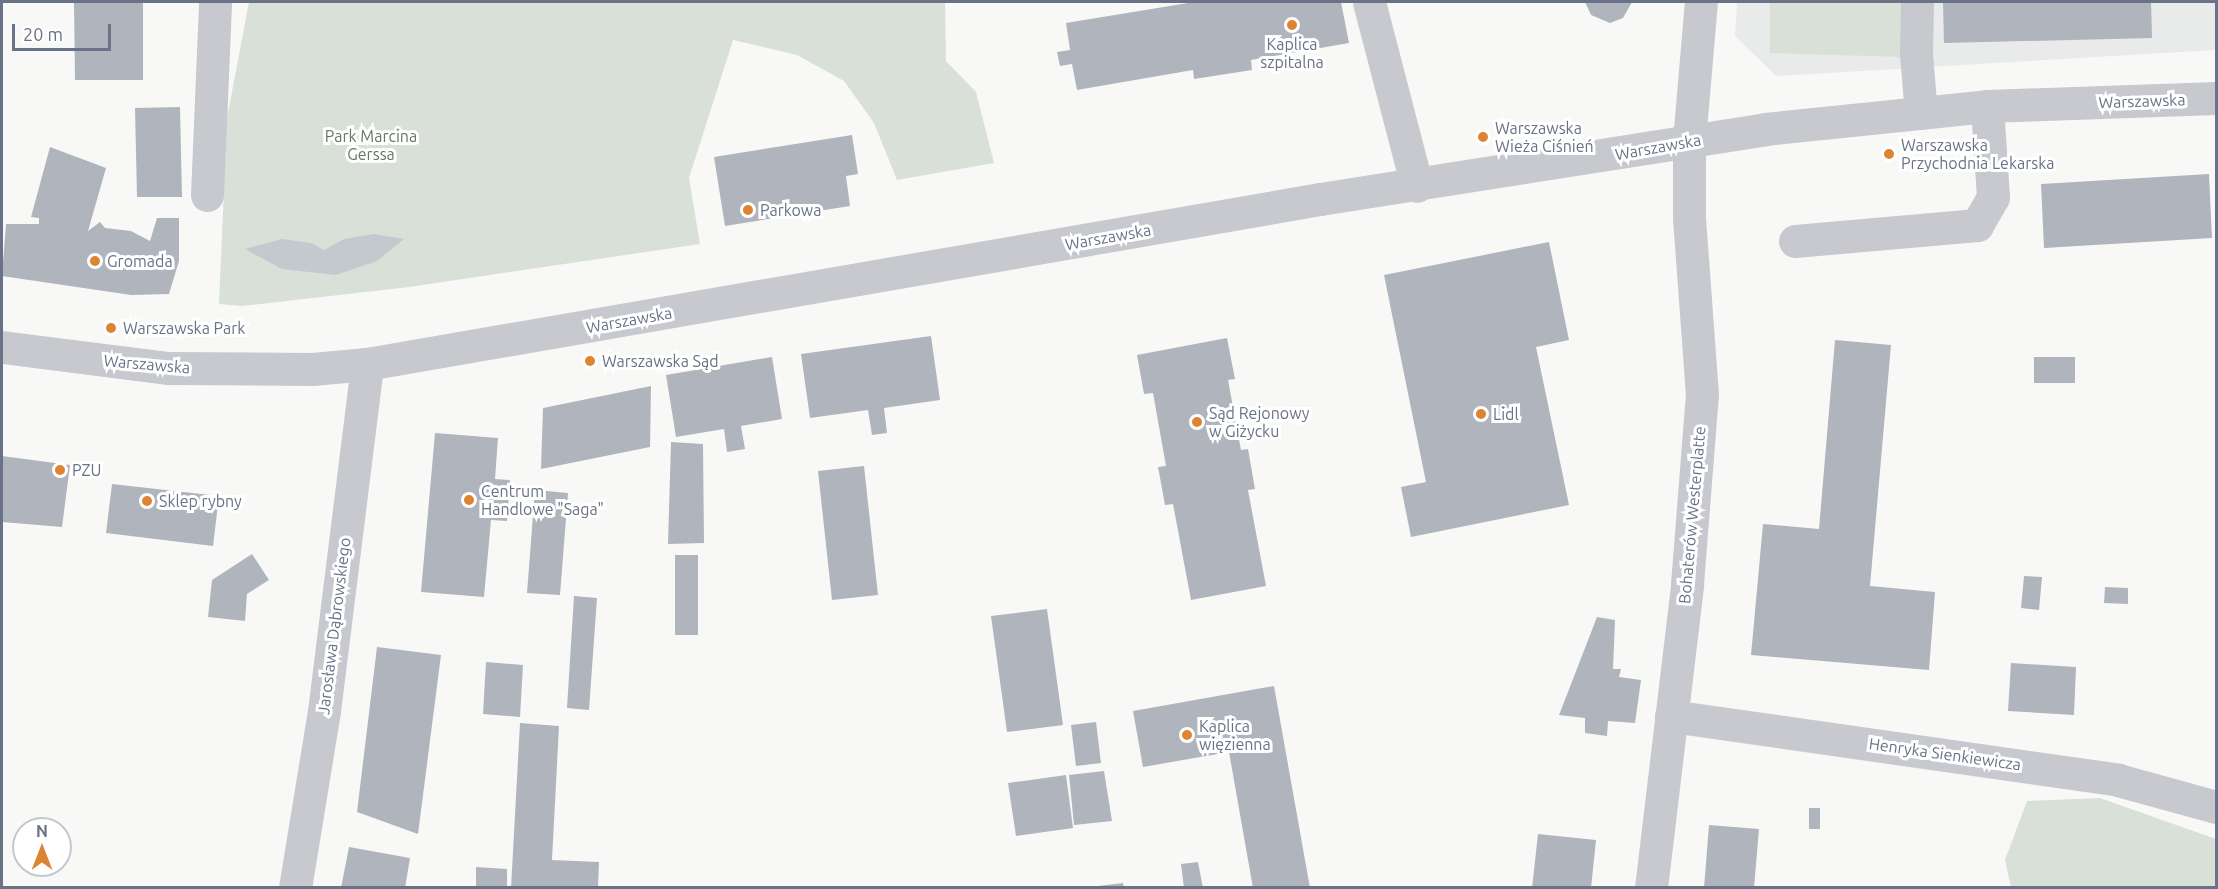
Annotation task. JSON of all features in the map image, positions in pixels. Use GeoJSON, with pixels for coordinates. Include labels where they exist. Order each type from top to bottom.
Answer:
{"type":"FeatureCollection","features":[{"type":"Feature","properties":{"kind":"street"},"geometry":{"type":"LineString","coordinates":[[207,195],[215,2]]}},
{"type":"Feature","properties":{"kind":"street"},"geometry":{"type":"LineString","coordinates":[[1369,2],[1417,186]]}},
{"type":"Feature","properties":{"kind":"street","name":"Bohaterów Westerplatte"},"geometry":{"type":"LineString","coordinates":[[1651,888],[1695,504],[1702,395],[1689,218],[1689,141],[1701,2]]}},
{"type":"Feature","properties":{"kind":"street"},"geometry":{"type":"LineString","coordinates":[[1917,2],[1916,54],[1921,113]]}},
{"type":"Feature","properties":{"kind":"street","name":"Warszawska"},"geometry":{"type":"LineString","coordinates":[[2,347],[169,368],[312,369],[367,364],[1320,200],[1689,141],[1987,106],[2217,98]]}},
{"type":"Feature","properties":{"kind":"street"},"geometry":{"type":"LineString","coordinates":[[1795,240],[1977,225],[1993,197],[1987,106]]}},
{"type":"Feature","properties":{"kind":"street","name":"Jarosława Dąbrowskiego"},"geometry":{"type":"LineString","coordinates":[[295,888],[324,711],[367,364]]}},
{"type":"Feature","properties":{"kind":"street","name":"Henryka Sienkiewicza"},"geometry":{"type":"LineString","coordinates":[[1671,716],[2107,778],[2217,807]]}},
{"type":"Feature","properties":{"kind":"shaded area"},"geometry":{"type":"Polygon","coordinates":[[[1737,2],[2216,2],[2216,50],[1776,76],[1735,36],[1737,2]]]}},
{"type":"Feature","properties":{"kind":"shaded area"},"geometry":{"type":"Polygon","coordinates":[[[374,234],[404,239],[377,261],[336,275],[282,269],[245,249],[282,239],[311,243],[324,250],[344,239],[374,234]]]}},
{"type":"Feature","properties":{"kind":"green space","name":"Park Marcina Gerssa"},"geometry":{"type":"Polygon","coordinates":[[[249,2],[945,2],[946,61],[976,92],[994,163],[897,180],[874,123],[844,81],[797,55],[733,40],[689,178],[700,244],[409,287],[242,306],[219,304],[227,118],[249,2]]]}},
{"type":"Feature","properties":{"kind":"green space"},"geometry":{"type":"Polygon","coordinates":[[[1770,2],[1905,2],[1902,57],[1770,53],[1770,2]]]}},
{"type":"Feature","properties":{"kind":"green space"},"geometry":{"type":"Polygon","coordinates":[[[2100,798],[2216,839],[2216,887],[2011,887],[2005,860],[2027,801],[2100,798]]]}},
{"type":"Feature","properties":{"kind":"building"},"geometry":{"type":"Polygon","coordinates":[[[74,2],[143,2],[143,80],[75,80],[74,2]]]}},
{"type":"Feature","properties":{"kind":"building"},"geometry":{"type":"Polygon","coordinates":[[[1194,2],[1341,2],[1349,43],[1251,60],[1252,70],[1194,79],[1193,70],[1077,90],[1072,64],[1060,66],[1057,52],[1070,50],[1066,23],[1194,2]]]}},
{"type":"Feature","properties":{"kind":"building"},"geometry":{"type":"Polygon","coordinates":[[[1585,2],[1632,2],[1623,18],[1610,23],[1591,15],[1585,2]]]}},
{"type":"Feature","properties":{"kind":"building"},"geometry":{"type":"Polygon","coordinates":[[[1943,2],[2151,2],[2152,38],[1944,43],[1943,2]]]}},
{"type":"Feature","properties":{"kind":"building"},"geometry":{"type":"Polygon","coordinates":[[[180,107],[182,197],[137,197],[135,108],[180,107]]]}},
{"type":"Feature","properties":{"kind":"building"},"geometry":{"type":"Polygon","coordinates":[[[852,135],[858,174],[846,176],[850,206],[725,226],[714,157],[852,135]]]}},
{"type":"Feature","properties":{"kind":"building"},"geometry":{"type":"Polygon","coordinates":[[[50,147],[106,168],[88,231],[100,222],[105,228],[131,231],[150,241],[157,218],[179,218],[179,261],[169,294],[131,295],[2,276],[6,224],[39,224],[39,218],[31,217],[50,147]]]}},
{"type":"Feature","properties":{"kind":"building"},"geometry":{"type":"Polygon","coordinates":[[[2209,174],[2212,238],[2044,248],[2041,184],[2209,174]]]}},
{"type":"Feature","properties":{"kind":"building","name":"Lidl"},"geometry":{"type":"Polygon","coordinates":[[[1549,242],[1569,340],[1536,347],[1569,505],[1411,537],[1401,487],[1426,482],[1384,275],[1549,242]]]}},
{"type":"Feature","properties":{"kind":"building"},"geometry":{"type":"Polygon","coordinates":[[[931,336],[940,400],[884,408],[887,433],[872,435],[868,410],[810,418],[801,354],[931,336]]]}},
{"type":"Feature","properties":{"kind":"building","name":"Sąd Rejonowy w Giżycku"},"geometry":{"type":"Polygon","coordinates":[[[1227,338],[1235,379],[1228,380],[1241,450],[1248,449],[1255,489],[1248,490],[1266,586],[1191,600],[1173,504],[1165,505],[1158,467],[1166,466],[1153,393],[1144,394],[1137,355],[1227,338]]]}},
{"type":"Feature","properties":{"kind":"building"},"geometry":{"type":"Polygon","coordinates":[[[1835,340],[1891,345],[1870,586],[1935,592],[1929,670],[1751,655],[1763,524],[1819,529],[1835,340]]]}},
{"type":"Feature","properties":{"kind":"building"},"geometry":{"type":"Polygon","coordinates":[[[772,357],[782,419],[741,426],[745,449],[727,452],[724,429],[676,437],[666,375],[772,357]]]}},
{"type":"Feature","properties":{"kind":"building"},"geometry":{"type":"Polygon","coordinates":[[[2034,357],[2075,357],[2075,383],[2034,383],[2034,357]]]}},
{"type":"Feature","properties":{"kind":"building"},"geometry":{"type":"Polygon","coordinates":[[[651,386],[650,447],[541,469],[543,408],[651,386]]]}},
{"type":"Feature","properties":{"kind":"building","name":"Centrum Handlowe \"Saga\""},"geometry":{"type":"Polygon","coordinates":[[[435,433],[498,438],[495,479],[510,480],[507,521],[491,520],[484,597],[421,592],[435,433]]]}},
{"type":"Feature","properties":{"kind":"building"},"geometry":{"type":"Polygon","coordinates":[[[671,442],[703,444],[704,543],[668,544],[671,442]]]}},
{"type":"Feature","properties":{"kind":"building"},"geometry":{"type":"Polygon","coordinates":[[[2,456],[70,465],[62,527],[2,522],[2,456]]]}},
{"type":"Feature","properties":{"kind":"building"},"geometry":{"type":"Polygon","coordinates":[[[864,466],[878,595],[832,600],[818,471],[864,466]]]}},
{"type":"Feature","properties":{"kind":"building"},"geometry":{"type":"Polygon","coordinates":[[[112,484],[219,496],[213,546],[106,533],[112,484]]]}},
{"type":"Feature","properties":{"kind":"building"},"geometry":{"type":"Polygon","coordinates":[[[535,490],[568,493],[560,595],[527,593],[535,490]]]}},
{"type":"Feature","properties":{"kind":"building"},"geometry":{"type":"Polygon","coordinates":[[[252,554],[269,580],[247,594],[245,621],[208,617],[212,580],[252,554]]]}},
{"type":"Feature","properties":{"kind":"building"},"geometry":{"type":"Polygon","coordinates":[[[675,555],[698,555],[698,635],[675,635],[675,555]]]}},
{"type":"Feature","properties":{"kind":"building"},"geometry":{"type":"Polygon","coordinates":[[[2024,576],[2042,577],[2039,610],[2021,608],[2024,576]]]}},
{"type":"Feature","properties":{"kind":"building"},"geometry":{"type":"Polygon","coordinates":[[[2105,587],[2128,588],[2128,604],[2104,603],[2105,587]]]}},
{"type":"Feature","properties":{"kind":"building"},"geometry":{"type":"Polygon","coordinates":[[[574,596],[597,598],[589,710],[567,708],[574,596]]]}},
{"type":"Feature","properties":{"kind":"building"},"geometry":{"type":"Polygon","coordinates":[[[1047,609],[1063,725],[1007,732],[991,616],[1047,609]]]}},
{"type":"Feature","properties":{"kind":"building"},"geometry":{"type":"Polygon","coordinates":[[[1597,617],[1615,620],[1613,669],[1621,669],[1619,677],[1641,680],[1635,723],[1608,721],[1607,736],[1585,733],[1585,718],[1559,715],[1597,617]]]}},
{"type":"Feature","properties":{"kind":"building"},"geometry":{"type":"Polygon","coordinates":[[[377,647],[441,655],[418,834],[357,812],[377,647]]]}},
{"type":"Feature","properties":{"kind":"building"},"geometry":{"type":"Polygon","coordinates":[[[486,662],[523,665],[520,717],[483,714],[486,662]]]}},
{"type":"Feature","properties":{"kind":"building"},"geometry":{"type":"Polygon","coordinates":[[[2011,663],[2076,667],[2074,715],[2008,711],[2011,663]]]}},
{"type":"Feature","properties":{"kind":"building"},"geometry":{"type":"Polygon","coordinates":[[[1274,686],[1310,888],[1253,888],[1229,752],[1143,767],[1133,711],[1274,686]]]}},
{"type":"Feature","properties":{"kind":"building"},"geometry":{"type":"Polygon","coordinates":[[[1096,722],[1101,763],[1076,766],[1071,725],[1096,722]]]}},
{"type":"Feature","properties":{"kind":"building"},"geometry":{"type":"Polygon","coordinates":[[[520,723],[559,726],[552,860],[599,862],[598,888],[511,888],[520,723]]]}},
{"type":"Feature","properties":{"kind":"building"},"geometry":{"type":"Polygon","coordinates":[[[1104,771],[1112,821],[1074,825],[1069,775],[1104,771]]]}},
{"type":"Feature","properties":{"kind":"building"},"geometry":{"type":"Polygon","coordinates":[[[1066,775],[1073,828],[1016,836],[1008,783],[1066,775]]]}},
{"type":"Feature","properties":{"kind":"building"},"geometry":{"type":"Polygon","coordinates":[[[1809,808],[1820,808],[1820,829],[1809,829],[1809,808]]]}},
{"type":"Feature","properties":{"kind":"building"},"geometry":{"type":"Polygon","coordinates":[[[1709,825],[1759,829],[1754,888],[1704,888],[1709,825]]]}},
{"type":"Feature","properties":{"kind":"building"},"geometry":{"type":"Polygon","coordinates":[[[1538,834],[1596,840],[1591,888],[1532,888],[1538,834]]]}},
{"type":"Feature","properties":{"kind":"building"},"geometry":{"type":"Polygon","coordinates":[[[349,847],[410,858],[405,888],[341,888],[349,847]]]}},
{"type":"Feature","properties":{"kind":"building"},"geometry":{"type":"Polygon","coordinates":[[[1198,862],[1203,888],[1184,888],[1181,864],[1198,862]]]}},
{"type":"Feature","properties":{"kind":"building"},"geometry":{"type":"Polygon","coordinates":[[[476,867],[507,869],[507,888],[476,888],[476,867]]]}},
{"type":"Feature","properties":{"kind":"building"},"geometry":{"type":"Polygon","coordinates":[[[1123,883],[1124,888],[1098,888],[1098,886],[1123,883]]]}},
{"type":"Feature","properties":{"kind":"place","name":"Kaplica szpitalna"},"geometry":{"type":"Point","coordinates":[1292,25]}},
{"type":"Feature","properties":{"kind":"place","name":"Warszawska Wieża Ciśnień"},"geometry":{"type":"Point","coordinates":[1483,137]}},
{"type":"Feature","properties":{"kind":"place","name":"Warszawska Przychodnia Lekarska"},"geometry":{"type":"Point","coordinates":[1889,154]}},
{"type":"Feature","properties":{"kind":"place","name":"Parkowa"},"geometry":{"type":"Point","coordinates":[748,210]}},
{"type":"Feature","properties":{"kind":"place","name":"Gromada"},"geometry":{"type":"Point","coordinates":[95,261]}},
{"type":"Feature","properties":{"kind":"place","name":"Warszawska Park"},"geometry":{"type":"Point","coordinates":[111,328]}},
{"type":"Feature","properties":{"kind":"place","name":"Warszawska Sąd"},"geometry":{"type":"Point","coordinates":[590,361]}},
{"type":"Feature","properties":{"kind":"place","name":"Lidl"},"geometry":{"type":"Point","coordinates":[1481,414]}},
{"type":"Feature","properties":{"kind":"place","name":"Sąd Rejonowy w Giżycku"},"geometry":{"type":"Point","coordinates":[1197,422]}},
{"type":"Feature","properties":{"kind":"place","name":"PZU"},"geometry":{"type":"Point","coordinates":[60,470]}},
{"type":"Feature","properties":{"kind":"place","name":"Centrum Handlowe \"Saga\""},"geometry":{"type":"Point","coordinates":[469,500]}},
{"type":"Feature","properties":{"kind":"place","name":"Sklep rybny"},"geometry":{"type":"Point","coordinates":[147,501]}},
{"type":"Feature","properties":{"kind":"place","name":"Kaplica więzienna"},"geometry":{"type":"Point","coordinates":[1187,735]}}]}
